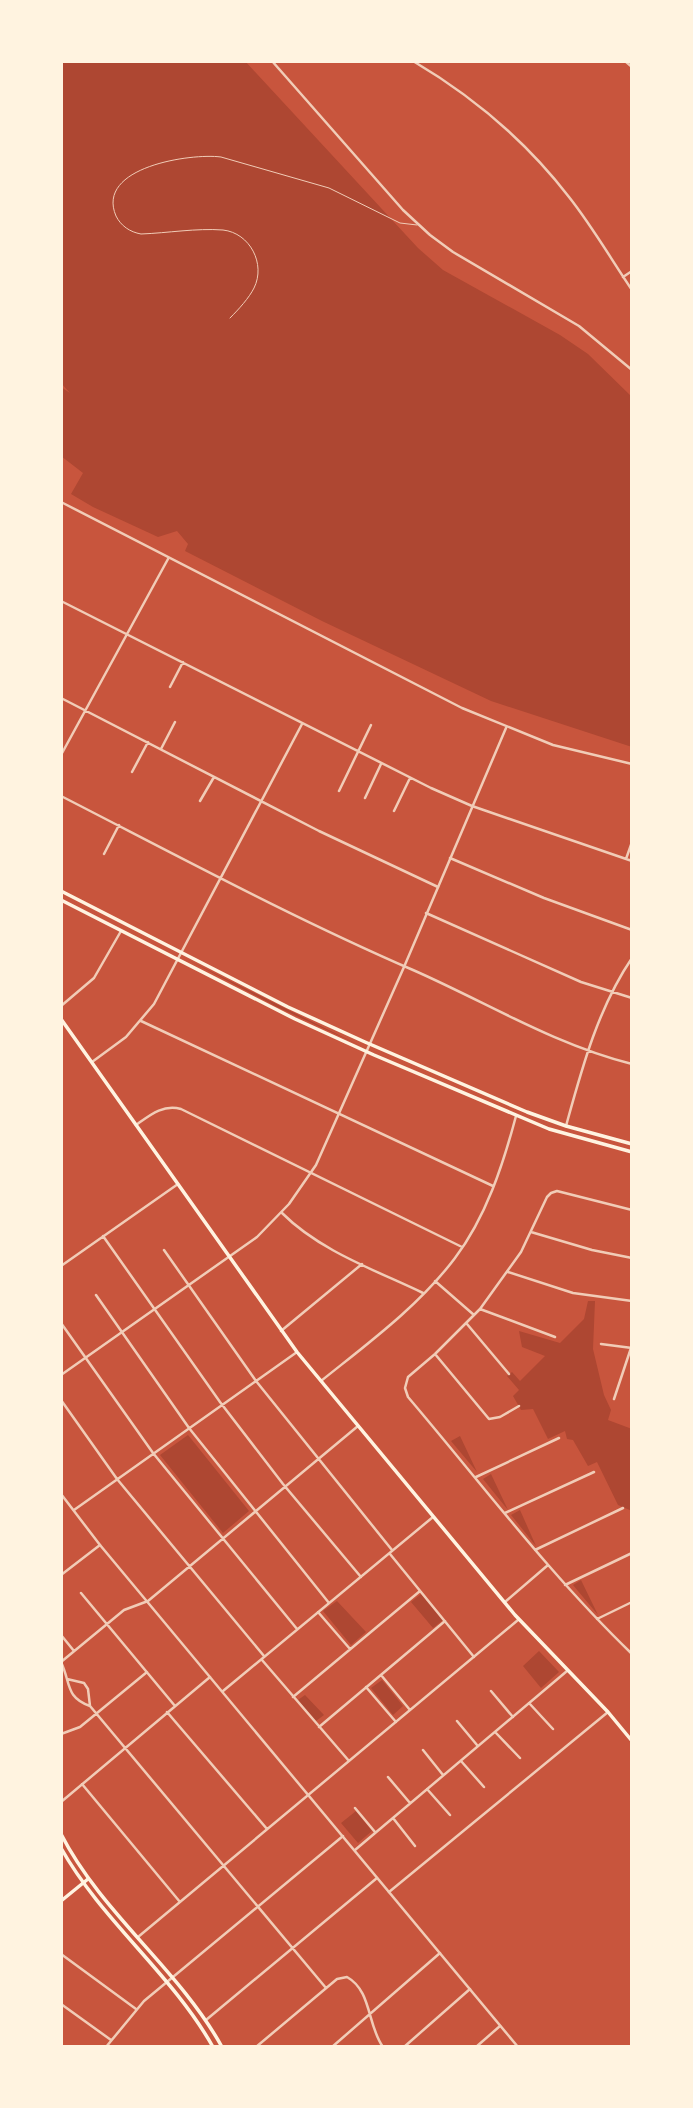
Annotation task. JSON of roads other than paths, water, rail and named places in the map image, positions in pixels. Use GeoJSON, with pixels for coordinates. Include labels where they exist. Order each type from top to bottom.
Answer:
{"type":"FeatureCollection","features":[{"type":"Feature","properties":{"kind":"main road"},"geometry":{"type":"LineString","coordinates":[[61,891],[288,1007],[370,1044],[527,1112],[632,1144]]}},
{"type":"Feature","properties":{"kind":"main road"},"geometry":{"type":"LineString","coordinates":[[61,900],[295,1019],[367,1052],[516,1116],[572,1136],[632,1152]]}},
{"type":"Feature","properties":{"kind":"main road"},"geometry":{"type":"LineString","coordinates":[[61,1019],[297,1352],[504,1603],[608,1712],[632,1741]]}},
{"type":"Feature","properties":{"kind":"main road"},"geometry":{"type":"LineString","coordinates":[[61,1834],[88,1879],[206,2020],[222,2047]]}},
{"type":"Feature","properties":{"kind":"main road"},"geometry":{"type":"LineString","coordinates":[[61,1848],[83,1883],[166,1983],[213,2047]]}},
{"type":"Feature","properties":{"kind":"main road"},"geometry":{"type":"LineString","coordinates":[[61,1901],[88,1879]]}},
{"type":"Feature","properties":{"kind":"street"},"geometry":{"type":"LineString","coordinates":[[272,61],[420,226],[453,252],[579,326],[632,370]]}},
{"type":"Feature","properties":{"kind":"street"},"geometry":{"type":"LineString","coordinates":[[413,61],[470,98],[532,153],[580,211],[632,290]]}},
{"type":"Feature","properties":{"kind":"street"},"geometry":{"type":"LineString","coordinates":[[625,61],[632,67]]}},
{"type":"Feature","properties":{"kind":"street"},"geometry":{"type":"LineString","coordinates":[[623,277],[632,271]]}},
{"type":"Feature","properties":{"kind":"street"},"geometry":{"type":"LineString","coordinates":[[61,502],[388,672],[506,728],[575,751],[632,764]]}},
{"type":"Feature","properties":{"kind":"street"},"geometry":{"type":"LineString","coordinates":[[61,755],[169,559]]}},
{"type":"Feature","properties":{"kind":"street"},"geometry":{"type":"LineString","coordinates":[[61,601],[410,778],[472,806],[632,861]]}},
{"type":"Feature","properties":{"kind":"street"},"geometry":{"type":"LineString","coordinates":[[170,687],[183,662]]}},
{"type":"Feature","properties":{"kind":"street"},"geometry":{"type":"LineString","coordinates":[[61,698],[348,846],[438,887]]}},
{"type":"Feature","properties":{"kind":"street"},"geometry":{"type":"LineString","coordinates":[[161,749],[175,722]]}},
{"type":"Feature","properties":{"kind":"street"},"geometry":{"type":"LineString","coordinates":[[92,1062],[120,1042],[141,1021],[159,996],[302,724]]}},
{"type":"Feature","properties":{"kind":"street"},"geometry":{"type":"LineString","coordinates":[[339,791],[371,725]]}},
{"type":"Feature","properties":{"kind":"street"},"geometry":{"type":"LineString","coordinates":[[61,1374],[257,1237],[282,1213],[311,1173],[367,1052],[506,728]]}},
{"type":"Feature","properties":{"kind":"street"},"geometry":{"type":"LineString","coordinates":[[132,772],[148,742]]}},
{"type":"Feature","properties":{"kind":"street"},"geometry":{"type":"LineString","coordinates":[[365,798],[381,764]]}},
{"type":"Feature","properties":{"kind":"street"},"geometry":{"type":"LineString","coordinates":[[200,801],[214,776]]}},
{"type":"Feature","properties":{"kind":"street"},"geometry":{"type":"LineString","coordinates":[[394,811],[410,778]]}},
{"type":"Feature","properties":{"kind":"street"},"geometry":{"type":"LineString","coordinates":[[61,796],[328,933],[544,1034],[588,1052],[632,1064]]}},
{"type":"Feature","properties":{"kind":"street"},"geometry":{"type":"LineString","coordinates":[[104,854],[119,825]]}},
{"type":"Feature","properties":{"kind":"street"},"geometry":{"type":"LineString","coordinates":[[626,859],[632,842]]}},
{"type":"Feature","properties":{"kind":"street"},"geometry":{"type":"LineString","coordinates":[[450,858],[544,898],[632,930]]}},
{"type":"Feature","properties":{"kind":"street"},"geometry":{"type":"LineString","coordinates":[[426,913],[569,977],[632,998]]}},
{"type":"Feature","properties":{"kind":"street"},"geometry":{"type":"LineString","coordinates":[[61,1006],[94,978],[121,930]]}},
{"type":"Feature","properties":{"kind":"street"},"geometry":{"type":"LineString","coordinates":[[566,1126],[588,1052],[611,992],[632,958]]}},
{"type":"Feature","properties":{"kind":"street"},"geometry":{"type":"LineString","coordinates":[[141,1021],[493,1186]]}},
{"type":"Feature","properties":{"kind":"street"},"geometry":{"type":"LineString","coordinates":[[136,1125],[157,1111],[178,1108],[462,1247]]}},
{"type":"Feature","properties":{"kind":"street"},"geometry":{"type":"LineString","coordinates":[[321,1381],[423,1293],[462,1247],[493,1186],[516,1116]]}},
{"type":"Feature","properties":{"kind":"street"},"geometry":{"type":"LineString","coordinates":[[61,1266],[177,1184]]}},
{"type":"Feature","properties":{"kind":"street"},"geometry":{"type":"LineString","coordinates":[[632,1210],[557,1191],[547,1197],[531,1233],[508,1272],[467,1324],[407,1379],[405,1385],[407,1394],[535,1550],[596,1619],[632,1654]]}},
{"type":"Feature","properties":{"kind":"street"},"geometry":{"type":"LineString","coordinates":[[282,1213],[306,1235],[423,1293]]}},
{"type":"Feature","properties":{"kind":"street"},"geometry":{"type":"LineString","coordinates":[[531,1233],[632,1258]]}},
{"type":"Feature","properties":{"kind":"street"},"geometry":{"type":"LineString","coordinates":[[103,1236],[222,1405],[360,1577]]}},
{"type":"Feature","properties":{"kind":"street"},"geometry":{"type":"LineString","coordinates":[[164,1251],[256,1381],[474,1657]]}},
{"type":"Feature","properties":{"kind":"street"},"geometry":{"type":"LineString","coordinates":[[281,1331],[362,1264]]}},
{"type":"Feature","properties":{"kind":"street"},"geometry":{"type":"LineString","coordinates":[[508,1272],[573,1293],[632,1301]]}},
{"type":"Feature","properties":{"kind":"street"},"geometry":{"type":"LineString","coordinates":[[435,1281],[474,1315]]}},
{"type":"Feature","properties":{"kind":"street"},"geometry":{"type":"LineString","coordinates":[[96,1295],[189,1428],[329,1602]]}},
{"type":"Feature","properties":{"kind":"street"},"geometry":{"type":"LineString","coordinates":[[480,1309],[555,1336]]}},
{"type":"Feature","properties":{"kind":"street"},"geometry":{"type":"LineString","coordinates":[[61,1323],[153,1454],[297,1629]]}},
{"type":"Feature","properties":{"kind":"street"},"geometry":{"type":"LineString","coordinates":[[467,1324],[509,1374]]}},
{"type":"Feature","properties":{"kind":"street"},"geometry":{"type":"LineString","coordinates":[[601,1343],[632,1348],[614,1399]]}},
{"type":"Feature","properties":{"kind":"street"},"geometry":{"type":"LineString","coordinates":[[73,1510],[297,1352]]}},
{"type":"Feature","properties":{"kind":"street"},"geometry":{"type":"LineString","coordinates":[[435,1354],[489,1419],[500,1417],[519,1406]]}},
{"type":"Feature","properties":{"kind":"street"},"geometry":{"type":"LineString","coordinates":[[61,1400],[117,1479],[293,1697],[349,1761]]}},
{"type":"Feature","properties":{"kind":"street"},"geometry":{"type":"LineString","coordinates":[[326,1988],[97,1714],[90,1706],[75,1699],[61,1662],[128,1607],[148,1601],[358,1426]]}},
{"type":"Feature","properties":{"kind":"street"},"geometry":{"type":"LineString","coordinates":[[476,1477],[559,1438]]}},
{"type":"Feature","properties":{"kind":"street"},"geometry":{"type":"LineString","coordinates":[[505,1513],[594,1472]]}},
{"type":"Feature","properties":{"kind":"street"},"geometry":{"type":"LineString","coordinates":[[62,1495],[100,1545],[518,2047]]}},
{"type":"Feature","properties":{"kind":"street"},"geometry":{"type":"LineString","coordinates":[[535,1550],[623,1508]]}},
{"type":"Feature","properties":{"kind":"street"},"geometry":{"type":"LineString","coordinates":[[223,1691],[432,1517]]}},
{"type":"Feature","properties":{"kind":"street"},"geometry":{"type":"LineString","coordinates":[[61,1574],[100,1545]]}},
{"type":"Feature","properties":{"kind":"street"},"geometry":{"type":"LineString","coordinates":[[565,1585],[632,1553]]}},
{"type":"Feature","properties":{"kind":"street"},"geometry":{"type":"LineString","coordinates":[[504,1603],[548,1565]]}},
{"type":"Feature","properties":{"kind":"street"},"geometry":{"type":"LineString","coordinates":[[293,1697],[420,1591]]}},
{"type":"Feature","properties":{"kind":"street"},"geometry":{"type":"LineString","coordinates":[[81,1593],[175,1706]]}},
{"type":"Feature","properties":{"kind":"street"},"geometry":{"type":"LineString","coordinates":[[596,1619],[632,1602]]}},
{"type":"Feature","properties":{"kind":"street"},"geometry":{"type":"LineString","coordinates":[[318,1612],[350,1649]]}},
{"type":"Feature","properties":{"kind":"street"},"geometry":{"type":"LineString","coordinates":[[138,1937],[518,1619]]}},
{"type":"Feature","properties":{"kind":"street"},"geometry":{"type":"LineString","coordinates":[[319,1727],[445,1621]]}},
{"type":"Feature","properties":{"kind":"street"},"geometry":{"type":"LineString","coordinates":[[61,1635],[74,1651]]}},
{"type":"Feature","properties":{"kind":"street"},"geometry":{"type":"LineString","coordinates":[[355,1850],[568,1671]]}},
{"type":"Feature","properties":{"kind":"street"},"geometry":{"type":"LineString","coordinates":[[61,1734],[74,1731],[147,1672]]}},
{"type":"Feature","properties":{"kind":"street"},"geometry":{"type":"LineString","coordinates":[[381,1675],[410,1710]]}},
{"type":"Feature","properties":{"kind":"street"},"geometry":{"type":"LineString","coordinates":[[61,1802],[210,1677]]}},
{"type":"Feature","properties":{"kind":"street"},"geometry":{"type":"LineString","coordinates":[[67,1679],[84,1683],[88,1689],[90,1706]]}},
{"type":"Feature","properties":{"kind":"street"},"geometry":{"type":"LineString","coordinates":[[366,1687],[396,1722]]}},
{"type":"Feature","properties":{"kind":"street"},"geometry":{"type":"LineString","coordinates":[[491,1691],[513,1717]]}},
{"type":"Feature","properties":{"kind":"street"},"geometry":{"type":"LineString","coordinates":[[529,1703],[553,1729]]}},
{"type":"Feature","properties":{"kind":"street"},"geometry":{"type":"LineString","coordinates":[[167,1712],[267,1829]]}},
{"type":"Feature","properties":{"kind":"street"},"geometry":{"type":"LineString","coordinates":[[389,1892],[608,1712]]}},
{"type":"Feature","properties":{"kind":"street"},"geometry":{"type":"LineString","coordinates":[[457,1721],[478,1746]]}},
{"type":"Feature","properties":{"kind":"street"},"geometry":{"type":"LineString","coordinates":[[495,1732],[520,1758]]}},
{"type":"Feature","properties":{"kind":"street"},"geometry":{"type":"LineString","coordinates":[[423,1750],[443,1775]]}},
{"type":"Feature","properties":{"kind":"street"},"geometry":{"type":"LineString","coordinates":[[461,1761],[484,1787]]}},
{"type":"Feature","properties":{"kind":"street"},"geometry":{"type":"LineString","coordinates":[[387,1777],[410,1803]]}},
{"type":"Feature","properties":{"kind":"street"},"geometry":{"type":"LineString","coordinates":[[82,1784],[180,1902]]}},
{"type":"Feature","properties":{"kind":"street"},"geometry":{"type":"LineString","coordinates":[[427,1789],[450,1815]]}},
{"type":"Feature","properties":{"kind":"street"},"geometry":{"type":"LineString","coordinates":[[355,1808],[376,1832]]}},
{"type":"Feature","properties":{"kind":"street"},"geometry":{"type":"LineString","coordinates":[[393,1818],[415,1846]]}},
{"type":"Feature","properties":{"kind":"street"},"geometry":{"type":"LineString","coordinates":[[106,2047],[136,2009],[343,1836]]}},
{"type":"Feature","properties":{"kind":"street"},"geometry":{"type":"LineString","coordinates":[[206,2020],[377,1878]]}},
{"type":"Feature","properties":{"kind":"street"},"geometry":{"type":"LineString","coordinates":[[332,2047],[440,1953]]}},
{"type":"Feature","properties":{"kind":"street"},"geometry":{"type":"LineString","coordinates":[[61,1954],[136,2009]]}},
{"type":"Feature","properties":{"kind":"street"},"geometry":{"type":"LineString","coordinates":[[256,2047],[343,1977],[351,1979],[363,1994],[374,2033],[383,2047]]}},
{"type":"Feature","properties":{"kind":"street"},"geometry":{"type":"LineString","coordinates":[[404,2047],[470,1989]]}},
{"type":"Feature","properties":{"kind":"street"},"geometry":{"type":"LineString","coordinates":[[61,2004],[111,2040]]}},
{"type":"Feature","properties":{"kind":"street"},"geometry":{"type":"LineString","coordinates":[[476,2047],[500,2025]]}},
{"type":"Feature","properties":{"kind":"lane"},"geometry":{"type":"LineString","coordinates":[[230,318],[250,294],[257,279],[257,261],[249,245],[241,237],[224,230],[141,234],[131,232],[120,223],[114,209],[116,190],[125,178],[179,159],[204,155],[221,157],[329,188],[400,223],[420,226]]}}]}
